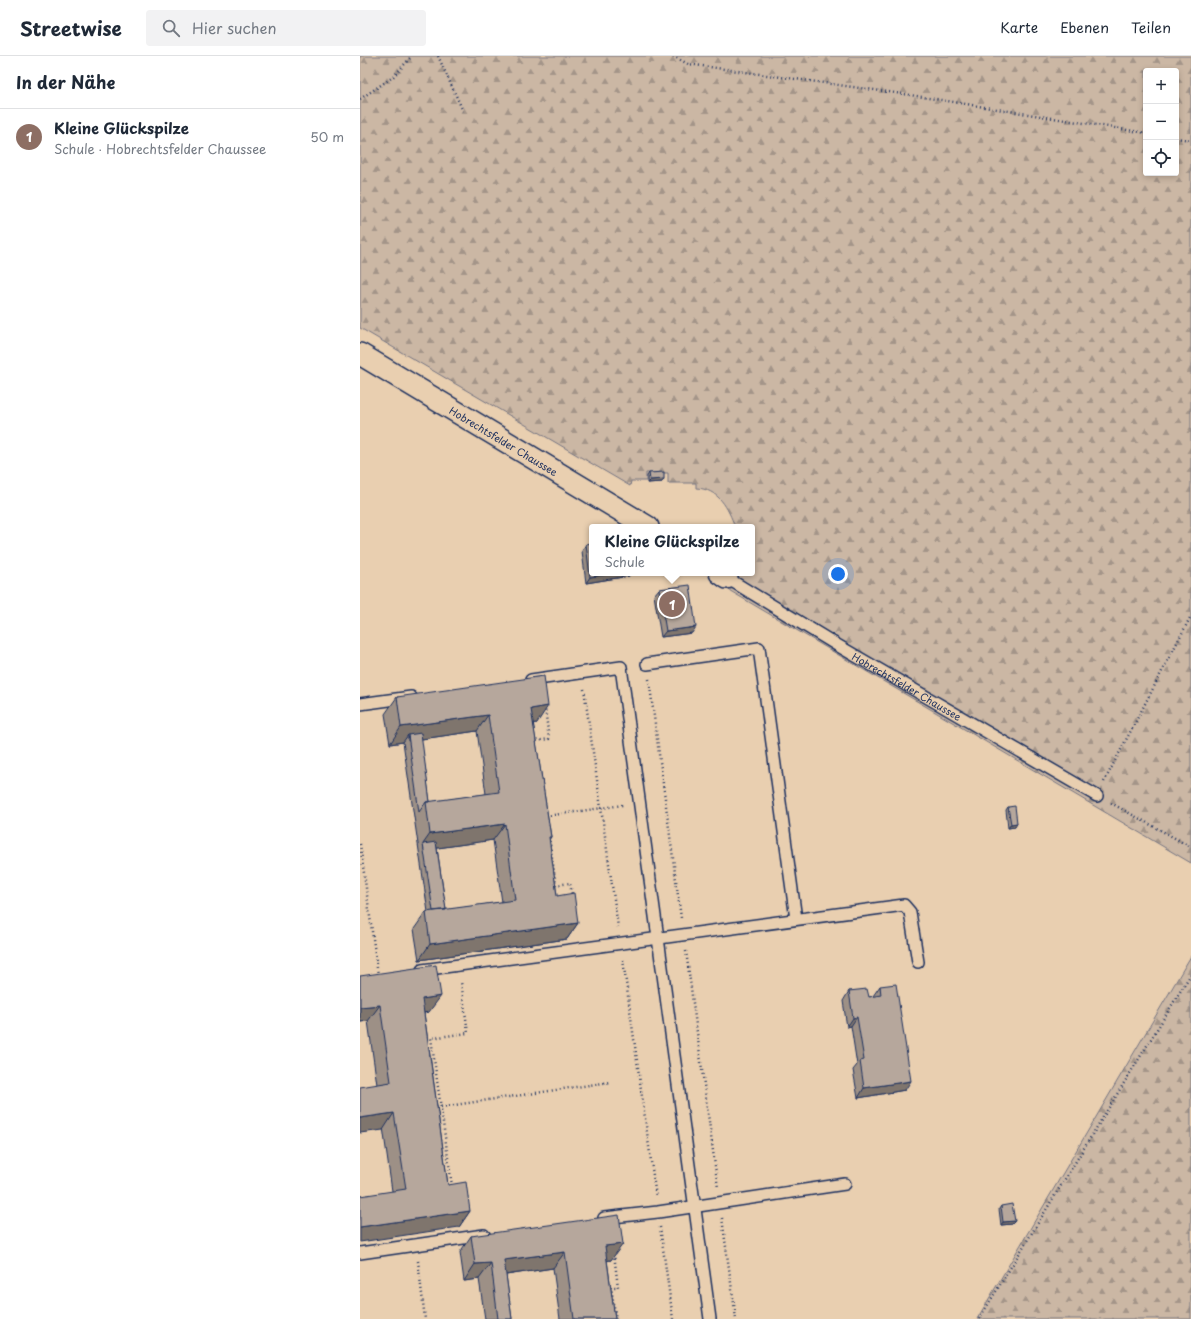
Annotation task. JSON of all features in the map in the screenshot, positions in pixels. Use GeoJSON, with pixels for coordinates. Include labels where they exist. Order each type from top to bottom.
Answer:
{"type":"FeatureCollection","features":[{"type":"Feature","properties":{"kind":"street","name":"Hobrechtsfelder Chaussee"},"geometry":{"type":"LineString","coordinates":[[360,354],[643,524]]}},
{"type":"Feature","properties":{"kind":"lane","name":"Hobrechtsfelder Chaussee"},"geometry":{"type":"LineString","coordinates":[[725,576],[837,645],[1097,796]]}},
{"type":"Feature","properties":{"kind":"lane"},"geometry":{"type":"LineString","coordinates":[[647,664],[759,648],[796,919]]}},
{"type":"Feature","properties":{"kind":"lane"},"geometry":{"type":"LineString","coordinates":[[517,682],[621,667],[710,1319]]}},
{"type":"Feature","properties":{"kind":"lane"},"geometry":{"type":"LineString","coordinates":[[360,704],[423,695]]}},
{"type":"Feature","properties":{"kind":"lane"},"geometry":{"type":"LineString","coordinates":[[378,976],[904,905],[910,912],[918,962]]}},
{"type":"Feature","properties":{"kind":"lane"},"geometry":{"type":"LineString","coordinates":[[593,1220],[658,1212],[845,1184]]}},
{"type":"Feature","properties":{"kind":"lane"},"geometry":{"type":"LineString","coordinates":[[360,1253],[492,1234]]}},
{"type":"Feature","properties":{"kind":"path"},"geometry":{"type":"LineString","coordinates":[[360,99],[393,77],[412,56]]}},
{"type":"Feature","properties":{"kind":"path"},"geometry":{"type":"LineString","coordinates":[[438,56],[463,111]]}},
{"type":"Feature","properties":{"kind":"path"},"geometry":{"type":"LineString","coordinates":[[673,56],[688,64],[910,94],[1143,133]]}},
{"type":"Feature","properties":{"kind":"path"},"geometry":{"type":"LineString","coordinates":[[1179,138],[1191,140]]}},
{"type":"Feature","properties":{"kind":"path"},"geometry":{"type":"LineString","coordinates":[[1191,616],[1097,796],[1191,847]]}},
{"type":"Feature","properties":{"kind":"path"},"geometry":{"type":"LineString","coordinates":[[647,664],[736,1319]]}},
{"type":"Feature","properties":{"kind":"path"},"geometry":{"type":"LineString","coordinates":[[582,672],[673,1319]]}},
{"type":"Feature","properties":{"kind":"path"},"geometry":{"type":"LineString","coordinates":[[536,749],[535,741],[549,739],[541,678]]}},
{"type":"Feature","properties":{"kind":"path"},"geometry":{"type":"LineString","coordinates":[[546,816],[640,802]]}},
{"type":"Feature","properties":{"kind":"path"},"geometry":{"type":"LineString","coordinates":[[545,809],[547,824]]}},
{"type":"Feature","properties":{"kind":"path"},"geometry":{"type":"LineString","coordinates":[[548,832],[556,885],[570,884],[572,898]]}},
{"type":"Feature","properties":{"kind":"path"},"geometry":{"type":"LineString","coordinates":[[360,844],[378,976]]}},
{"type":"Feature","properties":{"kind":"path"},"geometry":{"type":"LineString","coordinates":[[457,1188],[452,1188],[431,1038],[468,1033],[458,965]]}},
{"type":"Feature","properties":{"kind":"path"},"geometry":{"type":"LineString","coordinates":[[979,1319],[1191,974]]}},
{"type":"Feature","properties":{"kind":"path"},"geometry":{"type":"LineString","coordinates":[[441,1107],[610,1082]]}},
{"type":"Feature","properties":{"kind":"path"},"geometry":{"type":"LineString","coordinates":[[609,1218],[618,1286],[611,1287],[616,1319]]}},
{"type":"Feature","properties":{"kind":"path"},"geometry":{"type":"LineString","coordinates":[[415,1245],[425,1319]]}},
{"type":"Feature","properties":{"kind":"green space"},"geometry":{"type":"Polygon","coordinates":[[[360,56],[1191,56],[1191,863],[710,579],[719,576],[755,576],[755,524],[734,524],[726,507],[717,496],[704,489],[696,488],[696,483],[668,483],[668,473],[646,473],[646,481],[631,481],[630,486],[360,328],[360,56]]]}},
{"type":"Feature","properties":{"kind":"green space"},"geometry":{"type":"Polygon","coordinates":[[[1191,956],[1191,1319],[977,1319],[1191,956]]]}},
{"type":"Feature","properties":{"kind":"building"},"geometry":{"type":"Polygon","coordinates":[[[664,472],[664,479],[650,480],[649,473],[664,472]]]}},
{"type":"Feature","properties":{"kind":"building"},"geometry":{"type":"Polygon","coordinates":[[[586,544],[589,544],[589,569],[586,544]]]}},
{"type":"Feature","properties":{"kind":"building"},"geometry":{"type":"Polygon","coordinates":[[[690,585],[696,627],[666,631],[659,589],[690,585]]]}},
{"type":"Feature","properties":{"kind":"building"},"geometry":{"type":"Polygon","coordinates":[[[544,676],[548,706],[531,709],[551,837],[549,837],[557,896],[574,893],[578,923],[430,944],[426,912],[515,900],[505,824],[430,834],[426,802],[499,792],[488,715],[401,727],[397,697],[544,676]]]}},
{"type":"Feature","properties":{"kind":"building"},"geometry":{"type":"Polygon","coordinates":[[[421,733],[430,802],[426,802],[419,812],[408,735],[421,733]]]}},
{"type":"Feature","properties":{"kind":"building"},"geometry":{"type":"Polygon","coordinates":[[[1015,806],[1017,823],[1011,824],[1008,807],[1015,806]]]}},
{"type":"Feature","properties":{"kind":"building"},"geometry":{"type":"Polygon","coordinates":[[[436,842],[446,910],[433,911],[423,844],[436,842]]]}},
{"type":"Feature","properties":{"kind":"building"},"geometry":{"type":"Polygon","coordinates":[[[436,965],[441,996],[422,999],[448,1185],[466,1182],[470,1211],[360,1227],[360,1196],[406,1189],[394,1113],[360,1118],[360,1087],[391,1082],[380,1005],[360,1007],[360,976],[436,965]]]}},
{"type":"Feature","properties":{"kind":"building"},"geometry":{"type":"Polygon","coordinates":[[[896,984],[911,1081],[864,1088],[860,1061],[864,1060],[857,1017],[853,1018],[849,991],[867,989],[869,997],[881,995],[880,986],[896,984]]]}},
{"type":"Feature","properties":{"kind":"building"},"geometry":{"type":"Polygon","coordinates":[[[1012,1204],[1015,1221],[1003,1222],[1001,1206],[1012,1204]]]}},
{"type":"Feature","properties":{"kind":"building"},"geometry":{"type":"Polygon","coordinates":[[[619,1215],[623,1244],[605,1246],[615,1319],[574,1319],[565,1252],[504,1260],[512,1319],[498,1319],[491,1263],[475,1264],[471,1236],[619,1215]]]}},
{"type":"Feature","properties":{"kind":"place","name":"Kleine Glückspilze"},"geometry":{"type":"Point","coordinates":[672,604]}}]}
